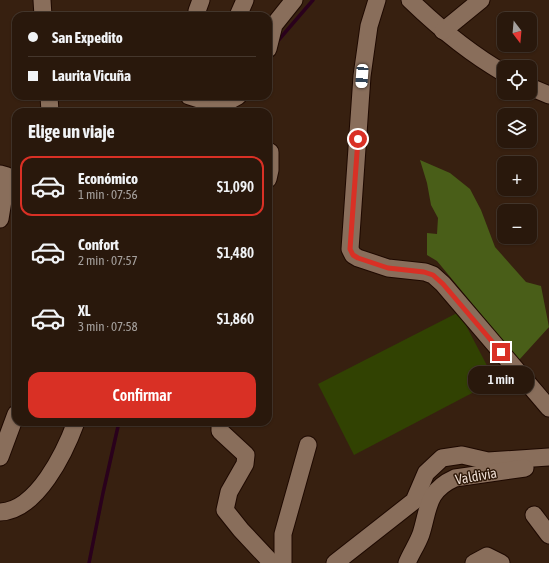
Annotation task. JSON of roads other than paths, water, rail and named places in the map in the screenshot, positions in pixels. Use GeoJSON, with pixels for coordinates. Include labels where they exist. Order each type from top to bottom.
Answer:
{"type":"FeatureCollection","features":[{"type":"Feature","properties":{"kind":"street"},"geometry":{"type":"LineString","coordinates":[[42,0],[43,12]]}},
{"type":"Feature","properties":{"kind":"street"},"geometry":{"type":"LineString","coordinates":[[197,12],[201,0]]}},
{"type":"Feature","properties":{"kind":"street"},"geometry":{"type":"LineString","coordinates":[[240,12],[245,0]]}},
{"type":"Feature","properties":{"kind":"street"},"geometry":{"type":"LineString","coordinates":[[272,33],[274,25],[294,0]]}},
{"type":"Feature","properties":{"kind":"street"},"geometry":{"type":"LineString","coordinates":[[377,0],[369,26],[362,76],[350,249],[353,255],[358,258],[388,268],[424,272],[433,275],[443,284],[549,408]]}},
{"type":"Feature","properties":{"kind":"street"},"geometry":{"type":"LineString","coordinates":[[410,0],[443,31],[469,51],[497,69]]}},
{"type":"Feature","properties":{"kind":"street"},"geometry":{"type":"LineString","coordinates":[[443,31],[481,0]]}},
{"type":"Feature","properties":{"kind":"street"},"geometry":{"type":"LineString","coordinates":[[537,90],[549,96]]}},
{"type":"Feature","properties":{"kind":"street"},"geometry":{"type":"LineString","coordinates":[[197,100],[216,108]]}},
{"type":"Feature","properties":{"kind":"street"},"geometry":{"type":"LineString","coordinates":[[220,108],[232,100]]}},
{"type":"Feature","properties":{"kind":"street"},"geometry":{"type":"LineString","coordinates":[[0,219],[8,175]]}},
{"type":"Feature","properties":{"kind":"street"},"geometry":{"type":"LineString","coordinates":[[0,456],[12,424]]}},
{"type":"Feature","properties":{"kind":"street"},"geometry":{"type":"LineString","coordinates":[[0,512],[19,507],[43,484],[57,466],[74,426]]}},
{"type":"Feature","properties":{"kind":"street"},"geometry":{"type":"LineString","coordinates":[[220,426],[220,431],[246,454],[245,464],[229,492],[225,510],[241,530],[272,563]]}},
{"type":"Feature","properties":{"kind":"street"},"geometry":{"type":"LineString","coordinates":[[284,563],[283,534],[308,445]]}},
{"type":"Feature","properties":{"kind":"street"},"geometry":{"type":"LineString","coordinates":[[335,563],[414,501],[426,473],[442,458],[462,455],[488,461],[549,457]]}},
{"type":"Feature","properties":{"kind":"street","name":"Valdivia"},"geometry":{"type":"LineString","coordinates":[[407,563],[419,538],[431,501],[439,488],[445,483],[455,478],[531,467],[549,466]]}},
{"type":"Feature","properties":{"kind":"street"},"geometry":{"type":"LineString","coordinates":[[534,515],[549,535]]}},
{"type":"Feature","properties":{"kind":"street"},"geometry":{"type":"LineString","coordinates":[[474,563],[486,556],[501,563]]}},
{"type":"Feature","properties":{"kind":"waterway"},"geometry":{"type":"LineString","coordinates":[[276,43],[313,0]]}},
{"type":"Feature","properties":{"kind":"waterway"},"geometry":{"type":"LineString","coordinates":[[89,563],[118,426]]}}]}
